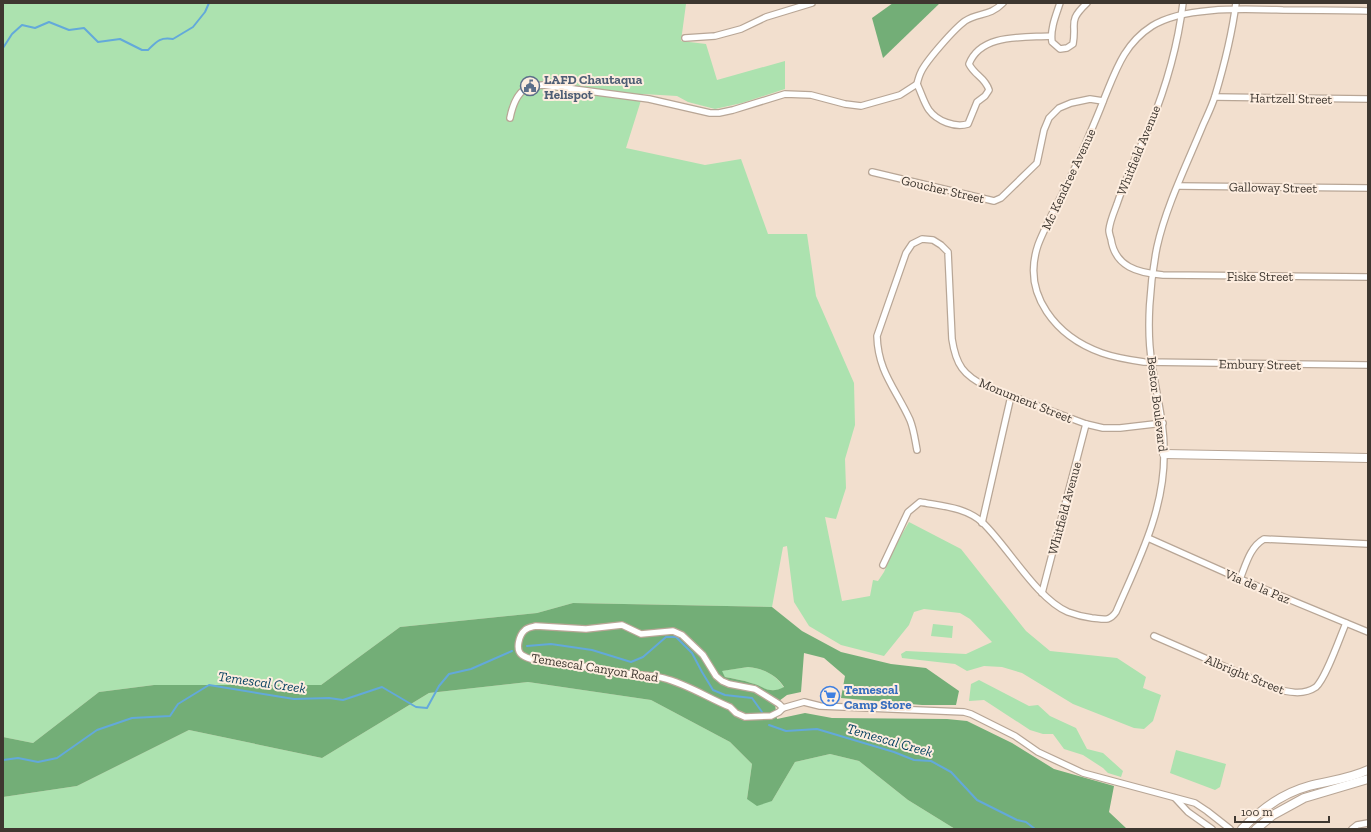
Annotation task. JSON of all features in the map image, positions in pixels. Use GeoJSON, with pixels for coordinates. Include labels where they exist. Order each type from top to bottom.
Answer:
{"type":"FeatureCollection","features":[{"type":"Feature","properties":{"kind":"main road"},"geometry":{"type":"LineString","coordinates":[[1164,454],[1368,458]]}},
{"type":"Feature","properties":{"kind":"main road"},"geometry":{"type":"LineString","coordinates":[[1242,829],[1262,810],[1292,792],[1356,775],[1368,770]]}},
{"type":"Feature","properties":{"kind":"main road"},"geometry":{"type":"LineString","coordinates":[[1256,829],[1273,815],[1304,798],[1368,780]]}},
{"type":"Feature","properties":{"kind":"street"},"geometry":{"type":"LineString","coordinates":[[685,38],[715,36],[741,29],[796,5],[812,3]]}},
{"type":"Feature","properties":{"kind":"street"},"geometry":{"type":"LineString","coordinates":[[510,118],[512,109],[525,89],[543,85],[649,98],[719,113],[785,94],[811,95],[845,104],[861,106],[900,95],[917,84],[921,71],[964,22],[976,16],[987,14],[996,10],[1003,3]]}},
{"type":"Feature","properties":{"kind":"street"},"geometry":{"type":"LineString","coordinates":[[1060,3],[1054,20],[1051,36],[1052,42],[1060,49],[1067,48],[1073,44],[1075,36],[1073,27],[1074,20],[1078,11],[1087,3]]}},
{"type":"Feature","properties":{"kind":"street","name":"Whitfield Avenue"},"geometry":{"type":"LineString","coordinates":[[1153,274],[1134,270],[1124,264],[1116,256],[1109,231],[1120,195],[1150,124],[1169,71],[1184,3]]}},
{"type":"Feature","properties":{"kind":"street","name":"Mc Kendree Avenue"},"geometry":{"type":"LineString","coordinates":[[1152,362],[1125,360],[1102,353],[1074,340],[1062,330],[1045,311],[1036,292],[1034,270],[1038,246],[1080,156],[1125,51],[1136,39],[1152,26],[1167,18],[1182,14],[1235,6],[1368,11]]}},
{"type":"Feature","properties":{"kind":"street","name":"Bestor Boulevard"},"geometry":{"type":"LineString","coordinates":[[883,565],[908,512],[920,502],[948,507],[970,513],[982,522],[1042,593],[1053,603],[1067,612],[1107,620],[1116,612],[1148,538],[1160,498],[1164,454],[1163,424],[1152,362],[1149,317],[1157,247],[1164,222],[1215,97],[1226,53],[1235,6]]}},
{"type":"Feature","properties":{"kind":"street"},"geometry":{"type":"LineString","coordinates":[[917,84],[928,110],[936,117],[954,125],[961,126],[968,124],[977,102],[985,96],[989,90],[987,83],[972,71],[970,64],[972,56],[979,50],[996,41],[1051,36]]}},
{"type":"Feature","properties":{"kind":"street","name":"Hartzell Street"},"geometry":{"type":"LineString","coordinates":[[1215,97],[1368,99]]}},
{"type":"Feature","properties":{"kind":"street","name":"Goucher Street"},"geometry":{"type":"LineString","coordinates":[[872,172],[994,201],[1002,198],[1037,162],[1044,130],[1049,118],[1059,108],[1071,103],[1090,99],[1103,101]]}},
{"type":"Feature","properties":{"kind":"street","name":"Galloway Street"},"geometry":{"type":"LineString","coordinates":[[1178,186],[1368,188]]}},
{"type":"Feature","properties":{"kind":"street","name":"Monument Street"},"geometry":{"type":"LineString","coordinates":[[917,450],[910,420],[881,365],[877,336],[906,253],[912,244],[922,239],[933,240],[948,252],[952,339],[954,352],[960,366],[976,381],[1010,396],[1086,424],[1103,428],[1163,424]]}},
{"type":"Feature","properties":{"kind":"street","name":"Fiske Street"},"geometry":{"type":"LineString","coordinates":[[1153,274],[1368,277]]}},
{"type":"Feature","properties":{"kind":"street","name":"Embury Street"},"geometry":{"type":"LineString","coordinates":[[1152,362],[1368,365]]}},
{"type":"Feature","properties":{"kind":"street"},"geometry":{"type":"LineString","coordinates":[[982,522],[1010,396]]}},
{"type":"Feature","properties":{"kind":"street","name":"Whitfield Avenue"},"geometry":{"type":"LineString","coordinates":[[1042,593],[1086,424]]}},
{"type":"Feature","properties":{"kind":"street","name":"Via de la Paz"},"geometry":{"type":"LineString","coordinates":[[1148,538],[1240,579],[1368,632]]}},
{"type":"Feature","properties":{"kind":"street"},"geometry":{"type":"LineString","coordinates":[[1240,579],[1252,550],[1264,539],[1368,544]]}},
{"type":"Feature","properties":{"kind":"street","name":"Albright Street"},"geometry":{"type":"LineString","coordinates":[[1154,636],[1274,688],[1301,693],[1316,686],[1324,676],[1346,623]]}},
{"type":"Feature","properties":{"kind":"street","name":"Temescal Canyon Road"},"geometry":{"type":"LineString","coordinates":[[783,708],[754,689],[722,681],[716,676],[703,654],[682,635],[673,631],[641,634],[622,625],[586,629],[536,626],[524,630],[520,639],[519,650],[522,655],[532,659],[623,673],[647,674],[664,678],[688,687],[730,707],[736,713],[745,717],[772,716],[783,708],[804,702],[820,706],[964,712],[992,723],[1015,736],[1038,752],[1083,773],[1195,803],[1208,811],[1230,829]]}},
{"type":"Feature","properties":{"kind":"street","name":"Temescal Canyon Road"},"geometry":{"type":"LineString","coordinates":[[1174,798],[1188,812],[1212,829]]}},
{"type":"Feature","properties":{"kind":"street"},"geometry":{"type":"LineString","coordinates":[[1352,829],[1368,823]]}},
{"type":"Feature","properties":{"kind":"green space"},"geometry":{"type":"Polygon","coordinates":[[[3,3],[689,3],[686,4],[681,41],[706,44],[717,80],[785,61],[785,89],[742,103],[715,109],[688,102],[677,96],[643,94],[626,148],[705,165],[741,159],[768,234],[807,234],[816,296],[854,383],[855,425],[845,459],[846,488],[836,519],[825,517],[842,601],[870,596],[873,580],[878,581],[884,572],[895,546],[909,522],[961,549],[1026,631],[1050,651],[1117,658],[1146,677],[1143,688],[1161,695],[1153,721],[1144,729],[1134,728],[1073,704],[1022,673],[1002,667],[984,666],[967,671],[955,664],[902,658],[901,654],[906,651],[966,654],[992,642],[970,619],[960,613],[924,609],[914,612],[909,625],[884,656],[841,645],[809,626],[794,602],[787,546],[783,547],[772,607],[573,603],[537,613],[400,627],[321,685],[154,685],[99,692],[33,743],[3,737],[3,3]]]}},
{"type":"Feature","properties":{"kind":"green space"},"geometry":{"type":"Polygon","coordinates":[[[893,3],[940,3],[883,58],[872,18],[893,3]]]}},
{"type":"Feature","properties":{"kind":"green space"},"geometry":{"type":"Polygon","coordinates":[[[573,603],[772,607],[802,631],[841,652],[891,664],[926,668],[959,691],[956,705],[922,705],[841,698],[845,676],[824,658],[804,653],[801,692],[787,695],[775,704],[777,719],[805,713],[832,718],[947,719],[967,721],[1012,743],[1054,769],[1114,786],[1109,812],[1127,829],[955,829],[908,800],[859,761],[830,754],[795,762],[772,801],[757,806],[747,799],[752,764],[730,742],[651,700],[528,682],[429,693],[322,758],[189,730],[77,786],[3,797],[3,737],[33,743],[99,692],[154,685],[321,685],[400,627],[537,613],[573,603]],[[748,667],[722,671],[725,677],[756,684],[770,690],[784,687],[769,673],[748,667]]]}},
{"type":"Feature","properties":{"kind":"green space"},"geometry":{"type":"Polygon","coordinates":[[[933,624],[953,626],[952,638],[931,636],[933,624]]]}},
{"type":"Feature","properties":{"kind":"green space"},"geometry":{"type":"Polygon","coordinates":[[[748,667],[769,673],[781,683],[784,688],[778,690],[766,689],[748,682],[725,677],[721,671],[748,667]]]}},
{"type":"Feature","properties":{"kind":"green space"},"geometry":{"type":"Polygon","coordinates":[[[979,680],[1029,706],[1038,705],[1050,716],[1076,728],[1087,749],[1103,753],[1123,771],[1121,777],[1108,773],[1083,755],[1064,749],[1053,734],[1043,734],[1030,730],[984,700],[969,701],[971,684],[979,680]]]}},
{"type":"Feature","properties":{"kind":"green space"},"geometry":{"type":"Polygon","coordinates":[[[528,682],[651,700],[730,742],[752,764],[747,799],[772,801],[795,762],[830,754],[859,761],[908,800],[955,829],[3,829],[3,797],[77,786],[189,730],[322,758],[429,693],[528,682]]]}},
{"type":"Feature","properties":{"kind":"green space"},"geometry":{"type":"Polygon","coordinates":[[[1176,750],[1226,764],[1220,787],[1215,790],[1170,773],[1176,750]]]}},
{"type":"Feature","properties":{"kind":"waterway"},"geometry":{"type":"LineString","coordinates":[[3,48],[12,34],[22,25],[35,28],[49,22],[69,30],[84,28],[98,42],[120,39],[142,50],[148,50],[159,40],[173,39],[193,27],[205,12],[209,3]]}},
{"type":"Feature","properties":{"kind":"waterway","name":"Temescal Creek"},"geometry":{"type":"LineString","coordinates":[[527,646],[551,644],[592,650],[631,662],[643,657],[666,637],[676,637],[692,653],[713,690],[725,695],[752,698],[762,712]]}},
{"type":"Feature","properties":{"kind":"waterway","name":"Temescal Creek"},"geometry":{"type":"LineString","coordinates":[[3,760],[18,758],[38,762],[57,758],[97,730],[132,718],[170,716],[178,704],[209,685],[294,699],[329,698],[343,700],[382,687],[416,707],[427,708],[439,686],[449,674],[471,669],[512,651]]}},
{"type":"Feature","properties":{"kind":"waterway","name":"Temescal Creek"},"geometry":{"type":"LineString","coordinates":[[769,725],[786,731],[817,729],[894,752],[914,760],[931,761],[951,772],[977,800],[1017,820],[1026,822],[1035,829]]}},
{"type":"Feature","properties":{"kind":"place","name":"LAFD Chautaqua Helispot"},"geometry":{"type":"Point","coordinates":[530,86]}},
{"type":"Feature","properties":{"kind":"place","name":"Temescal Camp Store"},"geometry":{"type":"Point","coordinates":[830,696]}}]}
